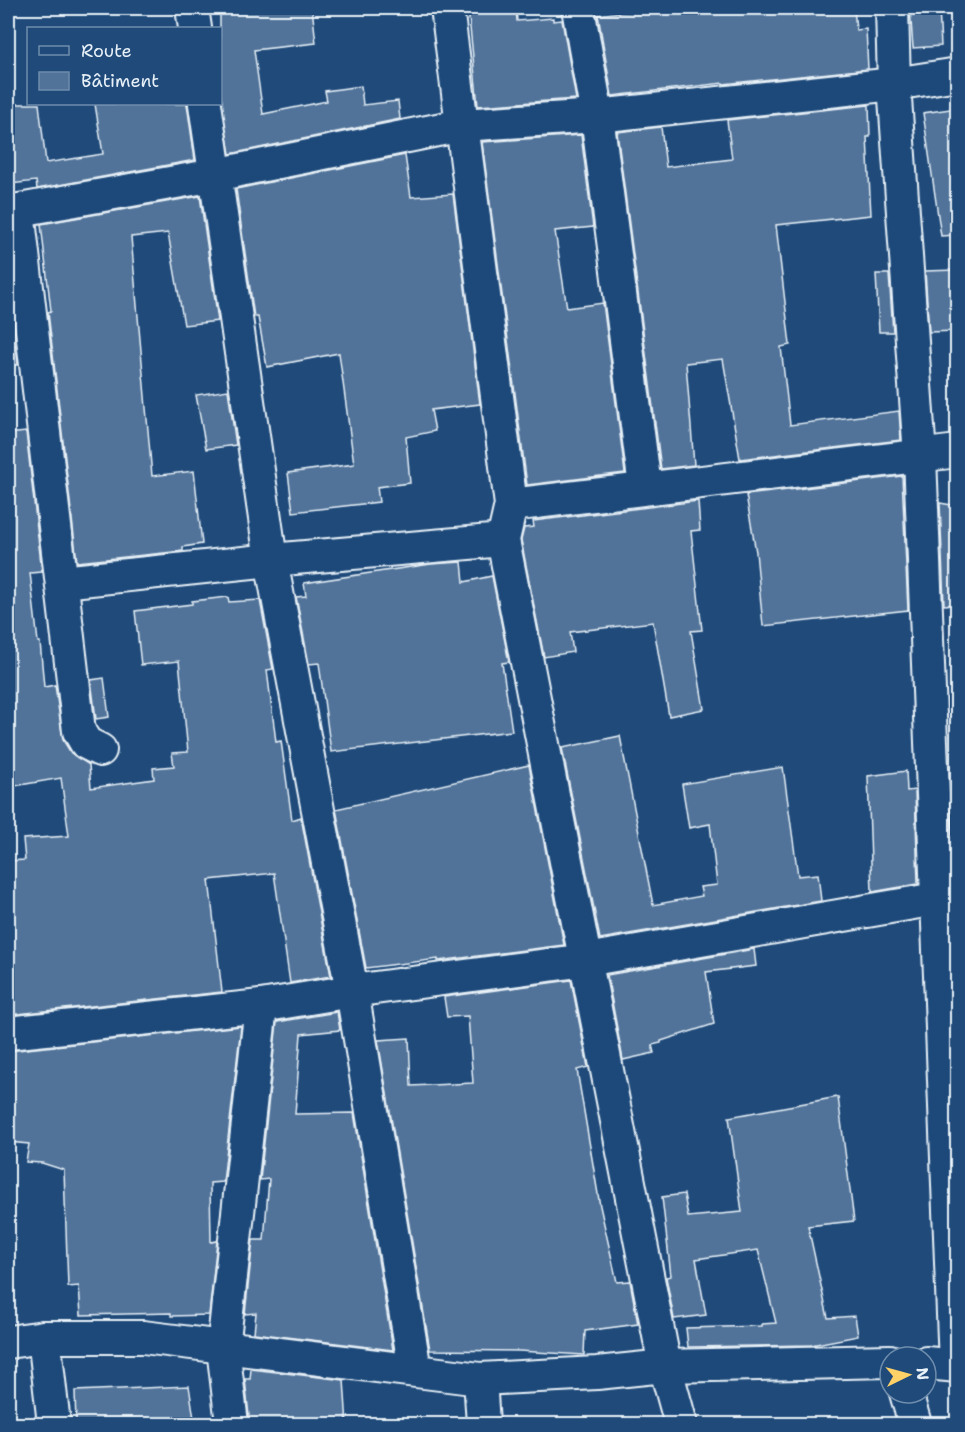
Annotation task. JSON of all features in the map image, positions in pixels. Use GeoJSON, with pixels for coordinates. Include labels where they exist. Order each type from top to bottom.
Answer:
{"type":"FeatureCollection","features":[{"type":"Feature","properties":{"kind":"street"},"geometry":{"type":"LineString","coordinates":[[192,8],[195,27]]}},
{"type":"Feature","properties":{"kind":"street"},"geometry":{"type":"LineString","coordinates":[[447,8],[511,505],[503,540],[665,1366],[681,1425]]}},
{"type":"Feature","properties":{"kind":"street"},"geometry":{"type":"LineString","coordinates":[[578,8],[597,116],[645,487]]}},
{"type":"Feature","properties":{"kind":"street"},"geometry":{"type":"LineString","coordinates":[[892,8],[894,84],[920,456],[946,898],[946,1365]]}},
{"type":"Feature","properties":{"kind":"street"},"geometry":{"type":"LineString","coordinates":[[100,750],[86,743],[79,732],[62,582],[13,212],[214,175],[462,125],[597,116],[894,84],[957,74]]}},
{"type":"Feature","properties":{"kind":"street"},"geometry":{"type":"LineString","coordinates":[[205,105],[271,560],[352,991],[415,1370]]}},
{"type":"Feature","properties":{"kind":"street"},"geometry":{"type":"LineString","coordinates":[[511,505],[957,451]]}},
{"type":"Feature","properties":{"kind":"street"},"geometry":{"type":"LineString","coordinates":[[62,582],[271,560],[503,540]]}},
{"type":"Feature","properties":{"kind":"street"},"geometry":{"type":"LineString","coordinates":[[8,1033],[261,1006],[352,991],[586,960],[946,898]]}},
{"type":"Feature","properties":{"kind":"street"},"geometry":{"type":"LineString","coordinates":[[232,1425],[223,1347],[261,1006]]}},
{"type":"Feature","properties":{"kind":"street"},"geometry":{"type":"LineString","coordinates":[[8,1342],[44,1337],[143,1337],[480,1379],[597,1373],[665,1366],[878,1361]]}},
{"type":"Feature","properties":{"kind":"street"},"geometry":{"type":"LineString","coordinates":[[44,1337],[54,1425]]}},
{"type":"Feature","properties":{"kind":"street"},"geometry":{"type":"LineString","coordinates":[[480,1379],[483,1425]]}},
{"type":"Feature","properties":{"kind":"street"},"geometry":{"type":"LineString","coordinates":[[909,1405],[915,1425]]}},
{"type":"Feature","properties":{"kind":"building"},"geometry":{"type":"Polygon","coordinates":[[[220,8],[312,8],[316,43],[254,50],[263,114],[327,101],[325,91],[361,86],[363,105],[398,101],[400,119],[230,154],[222,105],[222,27],[220,27],[220,8]]]}},
{"type":"Feature","properties":{"kind":"building"},"geometry":{"type":"Polygon","coordinates":[[[468,8],[516,8],[517,21],[553,18],[553,21],[562,20],[576,99],[478,106],[468,8]]]}},
{"type":"Feature","properties":{"kind":"building"},"geometry":{"type":"Polygon","coordinates":[[[657,8],[854,8],[856,30],[866,29],[868,69],[612,96],[598,15],[657,8]]]}},
{"type":"Feature","properties":{"kind":"building"},"geometry":{"type":"Polygon","coordinates":[[[910,8],[939,8],[941,46],[913,48],[910,8]]]}},
{"type":"Feature","properties":{"kind":"building"},"geometry":{"type":"Polygon","coordinates":[[[8,104],[39,105],[46,163],[103,154],[95,105],[187,105],[195,160],[37,189],[36,181],[10,184],[8,104]]]}},
{"type":"Feature","properties":{"kind":"building"},"geometry":{"type":"Polygon","coordinates":[[[869,105],[870,137],[867,137],[871,215],[776,225],[790,345],[781,347],[790,425],[899,411],[901,440],[740,459],[723,359],[686,363],[694,465],[661,469],[617,132],[661,127],[666,167],[732,159],[727,120],[869,105]]]}},
{"type":"Feature","properties":{"kind":"building"},"geometry":{"type":"Polygon","coordinates":[[[957,108],[957,235],[941,236],[923,113],[957,108]]]}},
{"type":"Feature","properties":{"kind":"building"},"geometry":{"type":"Polygon","coordinates":[[[581,135],[593,227],[555,231],[567,308],[603,303],[625,473],[527,485],[482,142],[581,135]]]}},
{"type":"Feature","properties":{"kind":"building"},"geometry":{"type":"Polygon","coordinates":[[[405,155],[411,197],[453,194],[480,404],[431,410],[435,431],[406,437],[410,483],[377,487],[379,502],[293,512],[288,473],[354,464],[339,353],[267,367],[258,317],[254,317],[236,189],[405,155]]]}},
{"type":"Feature","properties":{"kind":"building"},"geometry":{"type":"Polygon","coordinates":[[[200,196],[218,321],[184,325],[168,233],[131,237],[152,476],[194,471],[202,544],[183,547],[183,551],[77,562],[48,312],[51,311],[41,224],[200,196]]]}},
{"type":"Feature","properties":{"kind":"building"},"geometry":{"type":"Polygon","coordinates":[[[957,270],[957,331],[929,332],[925,271],[957,270]]]}},
{"type":"Feature","properties":{"kind":"building"},"geometry":{"type":"Polygon","coordinates":[[[876,274],[889,274],[893,332],[879,332],[876,274]]]}},
{"type":"Feature","properties":{"kind":"building"},"geometry":{"type":"Polygon","coordinates":[[[16,345],[18,365],[8,365],[8,346],[16,345]]]}},
{"type":"Feature","properties":{"kind":"building"},"geometry":{"type":"Polygon","coordinates":[[[228,390],[236,445],[206,449],[196,395],[228,390]]]}},
{"type":"Feature","properties":{"kind":"building"},"geometry":{"type":"Polygon","coordinates":[[[26,432],[42,572],[30,573],[44,687],[55,685],[63,740],[71,753],[89,765],[91,788],[154,779],[153,768],[174,766],[172,753],[188,752],[179,661],[141,665],[135,611],[228,597],[229,602],[260,600],[273,669],[267,670],[276,742],[281,741],[292,820],[301,817],[331,976],[290,983],[274,873],[209,880],[222,992],[8,1015],[8,968],[13,968],[8,902],[8,861],[25,860],[23,839],[69,836],[61,778],[8,787],[8,434],[26,432]]]}},
{"type":"Feature","properties":{"kind":"building"},"geometry":{"type":"Polygon","coordinates":[[[902,476],[908,610],[763,626],[756,552],[746,495],[902,476]]]}},
{"type":"Feature","properties":{"kind":"building"},"geometry":{"type":"Polygon","coordinates":[[[698,501],[700,530],[691,531],[702,630],[691,631],[704,709],[669,716],[653,622],[570,632],[573,652],[544,657],[521,540],[524,528],[534,527],[533,521],[698,501]]]}},
{"type":"Feature","properties":{"kind":"building"},"geometry":{"type":"Polygon","coordinates":[[[940,503],[957,506],[957,604],[944,605],[940,503]]]}},
{"type":"Feature","properties":{"kind":"building"},"geometry":{"type":"Polygon","coordinates":[[[462,562],[464,582],[492,576],[509,662],[502,663],[512,731],[331,752],[319,663],[309,664],[296,597],[306,596],[304,583],[431,564],[462,562]]]}},
{"type":"Feature","properties":{"kind":"building"},"geometry":{"type":"Polygon","coordinates":[[[104,678],[109,717],[96,719],[91,680],[104,678]]]}},
{"type":"Feature","properties":{"kind":"building"},"geometry":{"type":"Polygon","coordinates":[[[620,736],[653,905],[702,896],[700,887],[717,885],[710,824],[689,828],[682,784],[783,767],[798,876],[818,874],[821,901],[600,939],[562,748],[620,736]]]}},
{"type":"Feature","properties":{"kind":"building"},"geometry":{"type":"Polygon","coordinates":[[[529,765],[564,945],[366,968],[336,809],[529,765]]]}},
{"type":"Feature","properties":{"kind":"building"},"geometry":{"type":"Polygon","coordinates":[[[906,771],[907,791],[915,790],[918,884],[872,892],[868,776],[906,771]]]}},
{"type":"Feature","properties":{"kind":"building"},"geometry":{"type":"Polygon","coordinates":[[[957,812],[957,879],[954,879],[952,813],[957,812]]]}},
{"type":"Feature","properties":{"kind":"building"},"geometry":{"type":"Polygon","coordinates":[[[754,949],[756,966],[706,972],[714,1024],[652,1045],[654,1053],[623,1060],[607,975],[754,949]]]}},
{"type":"Feature","properties":{"kind":"building"},"geometry":{"type":"Polygon","coordinates":[[[571,980],[588,1067],[577,1070],[600,1206],[617,1282],[630,1281],[638,1324],[585,1331],[584,1355],[519,1351],[430,1350],[378,1040],[409,1038],[411,1086],[473,1083],[468,1016],[447,1017],[444,997],[571,980]]]}},
{"type":"Feature","properties":{"kind":"building"},"geometry":{"type":"Polygon","coordinates":[[[337,1012],[340,1030],[301,1034],[295,1114],[354,1113],[393,1350],[254,1333],[256,1313],[245,1314],[253,1240],[264,1240],[269,1179],[260,1180],[277,1022],[337,1012]]]}},
{"type":"Feature","properties":{"kind":"building"},"geometry":{"type":"Polygon","coordinates":[[[241,1026],[223,1182],[210,1183],[211,1242],[217,1241],[209,1315],[171,1316],[171,1313],[81,1315],[79,1286],[68,1287],[64,1170],[42,1163],[26,1162],[29,1144],[8,1142],[8,1051],[241,1026]]]}},
{"type":"Feature","properties":{"kind":"building"},"geometry":{"type":"Polygon","coordinates":[[[838,1097],[854,1221],[808,1226],[828,1318],[855,1316],[858,1336],[811,1345],[688,1347],[686,1328],[762,1326],[762,1324],[776,1323],[758,1250],[696,1259],[706,1315],[674,1319],[666,1277],[671,1276],[662,1197],[684,1194],[688,1217],[742,1212],[729,1117],[838,1097]]]}},
{"type":"Feature","properties":{"kind":"building"},"geometry":{"type":"Polygon","coordinates":[[[251,1369],[344,1380],[347,1425],[250,1425],[245,1379],[250,1379],[251,1369]]]}},
{"type":"Feature","properties":{"kind":"building"},"geometry":{"type":"Polygon","coordinates":[[[189,1386],[195,1425],[76,1425],[75,1391],[189,1386]]]}}]}
